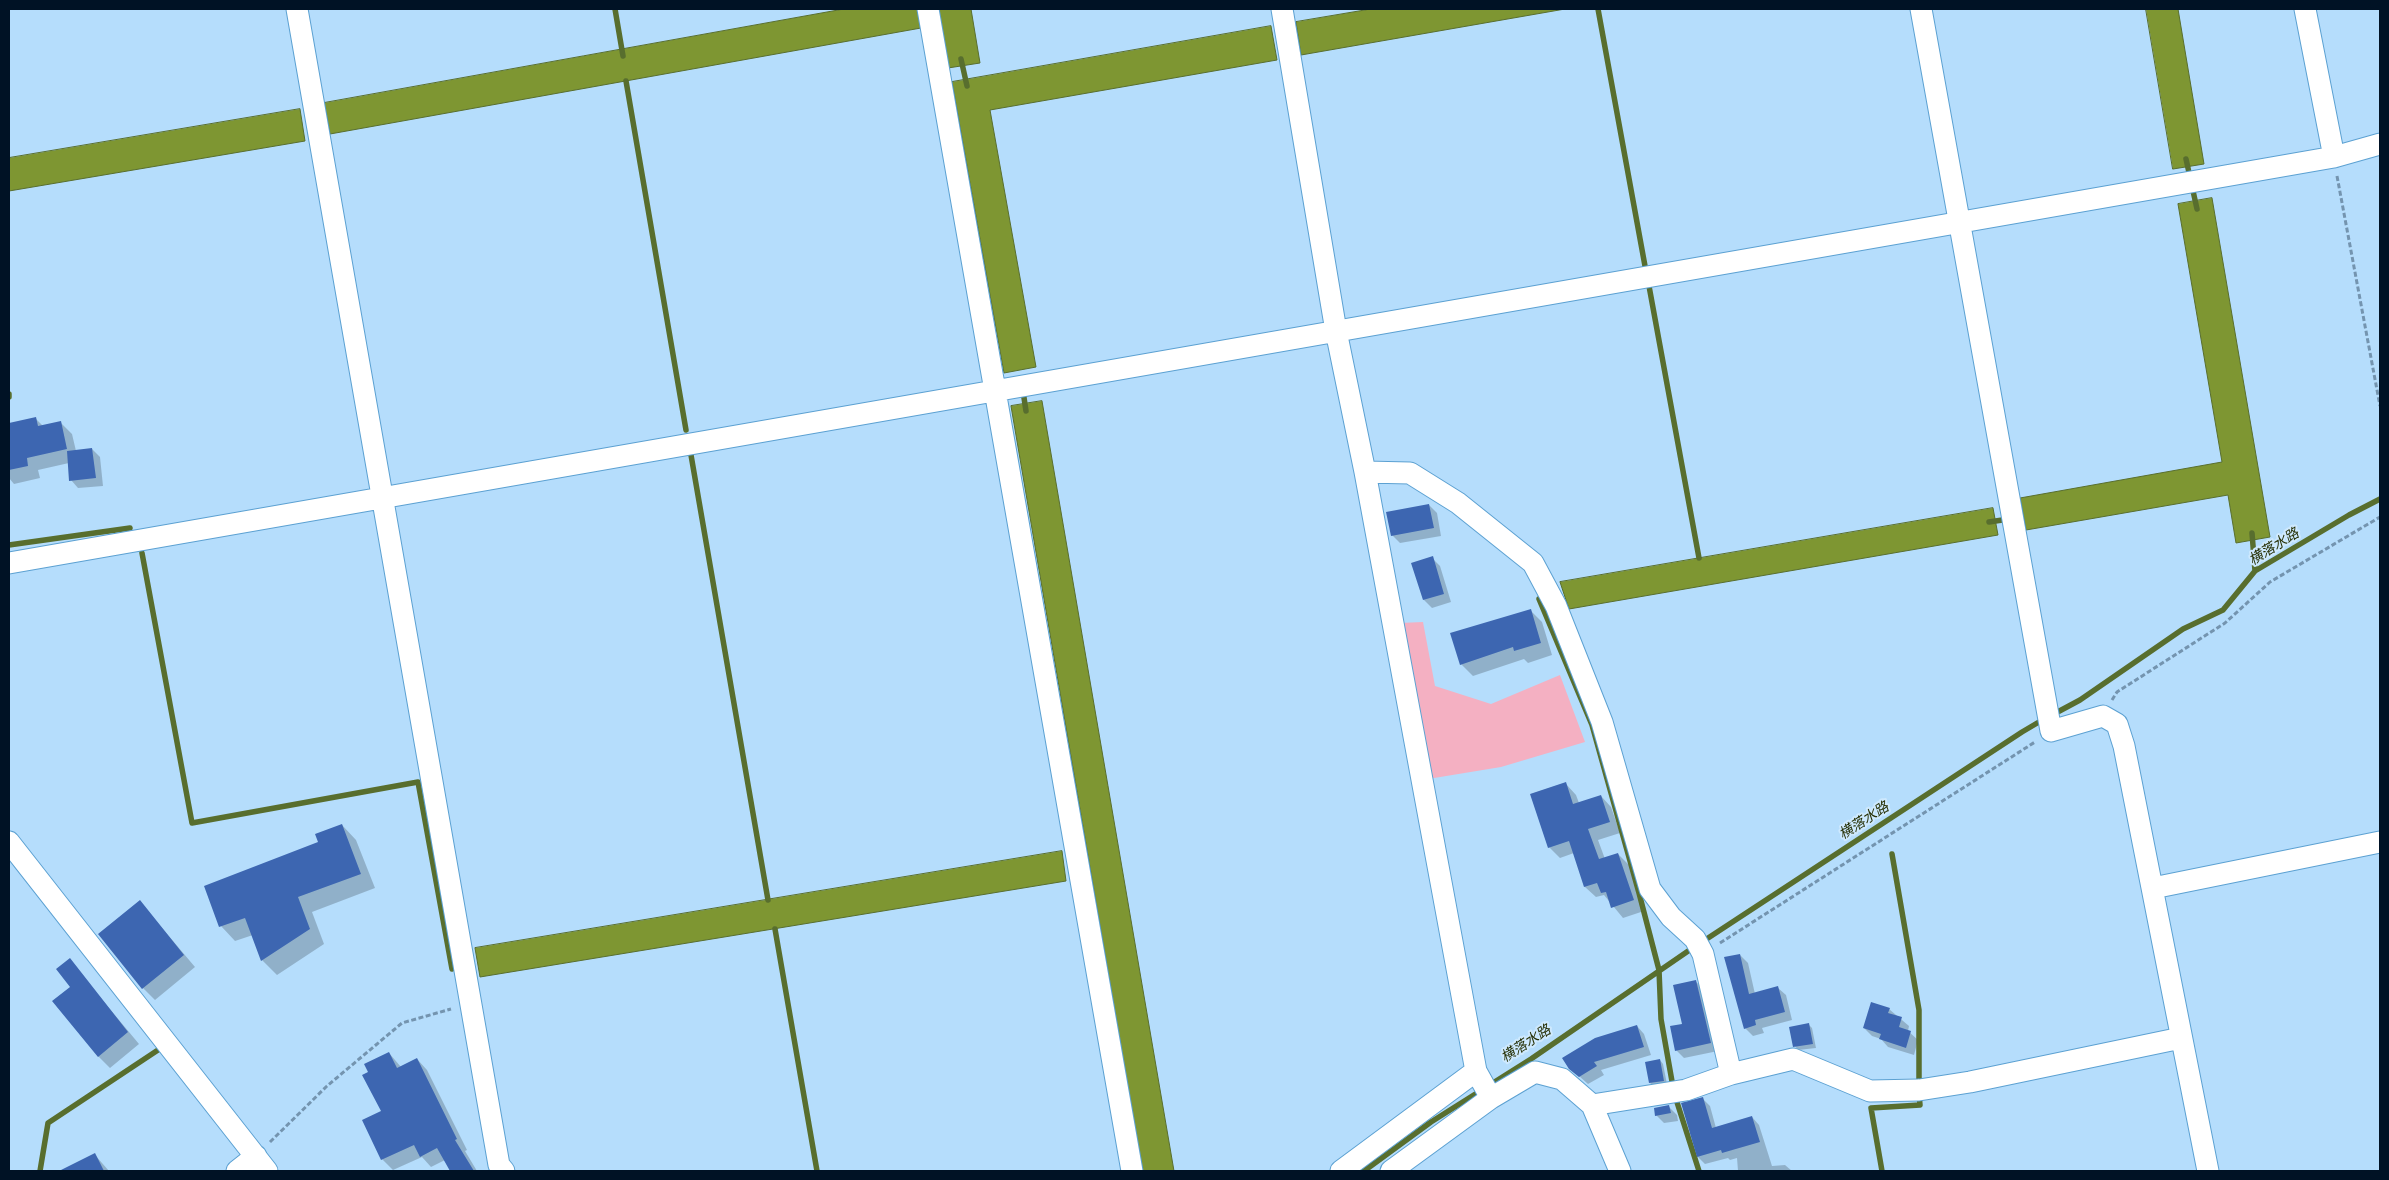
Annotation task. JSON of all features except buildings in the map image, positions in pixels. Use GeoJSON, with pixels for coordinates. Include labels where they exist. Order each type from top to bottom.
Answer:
{"type":"FeatureCollection","features":[{"type":"Feature","properties":{"kind":"street"},"geometry":{"type":"LineString","coordinates":[[297,9],[470,1004],[499,1165],[504,1171]]}},
{"type":"Feature","properties":{"kind":"street"},"geometry":{"type":"LineString","coordinates":[[1282,9],[1336,331],[1365,472],[1476,1071],[1491,1098]]}},
{"type":"Feature","properties":{"kind":"street"},"geometry":{"type":"LineString","coordinates":[[1921,9],[2051,731],[2103,716],[2116,724],[2124,746],[2208,1171]]}},
{"type":"Feature","properties":{"kind":"street"},"geometry":{"type":"LineString","coordinates":[[2305,9],[2334,157]]}},
{"type":"Feature","properties":{"kind":"street"},"geometry":{"type":"LineString","coordinates":[[929,15],[1132,1171]]}},
{"type":"Feature","properties":{"kind":"street"},"geometry":{"type":"LineString","coordinates":[[9,563],[2334,157],[2380,144]]}},
{"type":"Feature","properties":{"kind":"street"},"geometry":{"type":"LineString","coordinates":[[1365,472],[1410,473],[1458,503],[1533,563],[1551,597],[1602,722],[1650,889],[1671,917],[1699,947],[1731,1074]]}},
{"type":"Feature","properties":{"kind":"street"},"geometry":{"type":"LineString","coordinates":[[9,842],[262,1164],[236,1171]]}},
{"type":"Feature","properties":{"kind":"street"},"geometry":{"type":"LineString","coordinates":[[2153,888],[2380,842]]}},
{"type":"Feature","properties":{"kind":"street"},"geometry":{"type":"LineString","coordinates":[[1592,1105],[1686,1090],[1731,1074],[1794,1059],[1870,1091],[1919,1090],[1970,1082],[2181,1038]]}},
{"type":"Feature","properties":{"kind":"street"},"geometry":{"type":"LineString","coordinates":[[1341,1171],[1476,1071]]}},
{"type":"Feature","properties":{"kind":"street"},"geometry":{"type":"LineString","coordinates":[[1391,1171],[1491,1098],[1535,1072],[1562,1079],[1592,1105],[1620,1171]]}},
{"type":"Feature","properties":{"kind":"path"},"geometry":{"type":"LineString","coordinates":[[2334,157],[2380,406]]}},
{"type":"Feature","properties":{"kind":"path"},"geometry":{"type":"LineString","coordinates":[[2103,716],[2116,692],[2225,623],[2270,582],[2380,517]]}},
{"type":"Feature","properties":{"kind":"path"},"geometry":{"type":"LineString","coordinates":[[1699,947],[2051,731]]}},
{"type":"Feature","properties":{"kind":"path"},"geometry":{"type":"LineString","coordinates":[[262,1164],[327,1086],[402,1023],[470,1004]]}},
{"type":"Feature","properties":{"kind":"shaded area"},"geometry":{"type":"Polygon","coordinates":[[[844,9],[918,9],[921,28],[330,134],[324,103],[844,9]]]}},
{"type":"Feature","properties":{"kind":"shaded area"},"geometry":{"type":"Polygon","coordinates":[[[938,9],[971,9],[980,63],[948,68],[938,9]]]}},
{"type":"Feature","properties":{"kind":"shaded area"},"geometry":{"type":"Polygon","coordinates":[[[1371,9],[1565,9],[1301,55],[1296,22],[1371,9]]]}},
{"type":"Feature","properties":{"kind":"shaded area"},"geometry":{"type":"Polygon","coordinates":[[[2146,9],[2178,9],[2204,164],[2173,169],[2146,9]]]}},
{"type":"Feature","properties":{"kind":"shaded area"},"geometry":{"type":"Polygon","coordinates":[[[1271,26],[1277,60],[990,110],[1036,367],[1004,373],[952,82],[1271,26]]]}},
{"type":"Feature","properties":{"kind":"shaded area"},"geometry":{"type":"Polygon","coordinates":[[[300,109],[305,141],[9,191],[9,158],[300,109]]]}},
{"type":"Feature","properties":{"kind":"shaded area"},"geometry":{"type":"Polygon","coordinates":[[[2212,198],[2270,537],[2236,543],[2228,495],[2026,530],[2020,498],[2222,462],[2178,204],[2212,198]]]}},
{"type":"Feature","properties":{"kind":"shaded area"},"geometry":{"type":"Polygon","coordinates":[[[1042,401],[1174,1171],[1142,1171],[1011,406],[1042,401]]]}},
{"type":"Feature","properties":{"kind":"shaded area"},"geometry":{"type":"Polygon","coordinates":[[[1993,508],[1998,535],[1569,609],[1560,582],[1993,508]]]}},
{"type":"Feature","properties":{"kind":"shaded area"},"geometry":{"type":"Polygon","coordinates":[[[1423,622],[1435,686],[1491,704],[1560,675],[1585,742],[1501,767],[1428,779],[1400,623],[1423,622]]]}},
{"type":"Feature","properties":{"kind":"shaded area"},"geometry":{"type":"Polygon","coordinates":[[[1062,851],[1066,881],[480,977],[475,948],[1062,851]]]}},
{"type":"Feature","properties":{"kind":"waterway"},"geometry":{"type":"LineString","coordinates":[[615,9],[623,56]]}},
{"type":"Feature","properties":{"kind":"waterway"},"geometry":{"type":"LineString","coordinates":[[1598,9],[1645,266]]}},
{"type":"Feature","properties":{"kind":"waterway"},"geometry":{"type":"LineString","coordinates":[[961,59],[967,86]]}},
{"type":"Feature","properties":{"kind":"waterway"},"geometry":{"type":"LineString","coordinates":[[626,81],[686,430]]}},
{"type":"Feature","properties":{"kind":"waterway"},"geometry":{"type":"LineString","coordinates":[[2186,159],[2197,209]]}},
{"type":"Feature","properties":{"kind":"waterway"},"geometry":{"type":"LineString","coordinates":[[1649,286],[1699,558]]}},
{"type":"Feature","properties":{"kind":"waterway"},"geometry":{"type":"LineString","coordinates":[[1023,391],[1026,411]]}},
{"type":"Feature","properties":{"kind":"waterway"},"geometry":{"type":"LineString","coordinates":[[691,455],[768,900]]}},
{"type":"Feature","properties":{"kind":"waterway","name":"横落水路"},"geometry":{"type":"LineString","coordinates":[[2052,715],[2080,700],[2183,629],[2223,610],[2255,571],[2349,515],[2380,499]]}},
{"type":"Feature","properties":{"kind":"waterway"},"geometry":{"type":"LineString","coordinates":[[1989,522],[2009,519]]}},
{"type":"Feature","properties":{"kind":"waterway"},"geometry":{"type":"LineString","coordinates":[[9,545],[130,528]]}},
{"type":"Feature","properties":{"kind":"waterway"},"geometry":{"type":"LineString","coordinates":[[2252,533],[2255,571]]}},
{"type":"Feature","properties":{"kind":"waterway"},"geometry":{"type":"LineString","coordinates":[[142,553],[192,823],[418,782],[452,969]]}},
{"type":"Feature","properties":{"kind":"waterway"},"geometry":{"type":"LineString","coordinates":[[1546,598],[1539,599],[1592,725],[1659,970],[1661,1019],[1673,1087]]}},
{"type":"Feature","properties":{"kind":"waterway","name":"横落水路"},"geometry":{"type":"LineString","coordinates":[[1702,942],[2044,719]]}},
{"type":"Feature","properties":{"kind":"waterway"},"geometry":{"type":"LineString","coordinates":[[1892,854],[1919,1010],[1919,1085]]}},
{"type":"Feature","properties":{"kind":"waterway"},"geometry":{"type":"LineString","coordinates":[[775,929],[817,1171]]}},
{"type":"Feature","properties":{"kind":"waterway","name":"横落水路"},"geometry":{"type":"LineString","coordinates":[[1364,1171],[1431,1122],[1531,1059],[1694,947]]}},
{"type":"Feature","properties":{"kind":"waterway"},"geometry":{"type":"LineString","coordinates":[[40,1171],[48,1123],[158,1050]]}},
{"type":"Feature","properties":{"kind":"waterway"},"geometry":{"type":"LineString","coordinates":[[1882,1171],[1871,1108],[1920,1105],[1919,1094]]}},
{"type":"Feature","properties":{"kind":"waterway"},"geometry":{"type":"LineString","coordinates":[[1675,1096],[1699,1171]]}}]}
